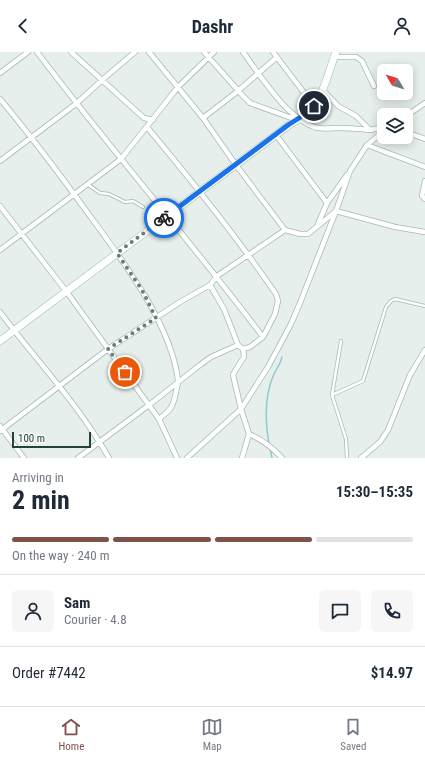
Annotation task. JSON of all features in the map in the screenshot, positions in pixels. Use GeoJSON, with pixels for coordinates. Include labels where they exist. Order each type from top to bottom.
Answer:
{"type":"FeatureCollection","features":[{"type":"Feature","properties":{"kind":"street"},"geometry":{"type":"LineString","coordinates":[[0,73],[28,52]]}},
{"type":"Feature","properties":{"kind":"street"},"geometry":{"type":"LineString","coordinates":[[37,52],[121,159],[218,276],[263,337]]}},
{"type":"Feature","properties":{"kind":"street"},"geometry":{"type":"LineString","coordinates":[[71,52],[144,118],[148,126],[249,255],[276,294],[278,301],[275,314],[263,337],[250,347],[243,349]]}},
{"type":"Feature","properties":{"kind":"street"},"geometry":{"type":"LineString","coordinates":[[0,161],[77,103],[135,52]]}},
{"type":"Feature","properties":{"kind":"street"},"geometry":{"type":"LineString","coordinates":[[149,52],[203,118],[285,230],[300,234],[308,234],[336,211]]}},
{"type":"Feature","properties":{"kind":"street"},"geometry":{"type":"LineString","coordinates":[[204,52],[250,103],[298,119],[318,128],[370,130],[377,128]]}},
{"type":"Feature","properties":{"kind":"street"},"geometry":{"type":"LineString","coordinates":[[0,250],[121,159],[178,88],[214,52]]}},
{"type":"Feature","properties":{"kind":"street"},"geometry":{"type":"LineString","coordinates":[[242,52],[282,104],[298,119]]}},
{"type":"Feature","properties":{"kind":"street"},"geometry":{"type":"LineString","coordinates":[[273,52],[314,106]]}},
{"type":"Feature","properties":{"kind":"street"},"geometry":{"type":"LineString","coordinates":[[0,341],[314,106],[323,90],[335,53],[356,57],[362,62],[374,86]]}},
{"type":"Feature","properties":{"kind":"street"},"geometry":{"type":"LineString","coordinates":[[203,118],[238,91],[277,56]]}},
{"type":"Feature","properties":{"kind":"street"},"geometry":{"type":"LineString","coordinates":[[323,90],[338,106],[356,116],[370,130]]}},
{"type":"Feature","properties":{"kind":"street"},"geometry":{"type":"LineString","coordinates":[[0,99],[32,138],[117,253],[142,290],[165,334],[172,352],[178,381],[174,404],[159,419]]}},
{"type":"Feature","properties":{"kind":"street"},"geometry":{"type":"LineString","coordinates":[[413,112],[424,105]]}},
{"type":"Feature","properties":{"kind":"street"},"geometry":{"type":"LineString","coordinates":[[144,118],[153,120]]}},
{"type":"Feature","properties":{"kind":"street"},"geometry":{"type":"LineString","coordinates":[[413,134],[425,138]]}},
{"type":"Feature","properties":{"kind":"street"},"geometry":{"type":"LineString","coordinates":[[276,135],[327,202]]}},
{"type":"Feature","properties":{"kind":"street"},"geometry":{"type":"LineString","coordinates":[[318,225],[327,202],[367,145],[377,137]]}},
{"type":"Feature","properties":{"kind":"street"},"geometry":{"type":"LineString","coordinates":[[367,145],[425,167]]}},
{"type":"Feature","properties":{"kind":"street"},"geometry":{"type":"LineString","coordinates":[[187,458],[241,409],[268,367],[291,324],[336,211],[350,170]]}},
{"type":"Feature","properties":{"kind":"street"},"geometry":{"type":"LineString","coordinates":[[425,181],[422,196],[425,199]]}},
{"type":"Feature","properties":{"kind":"street"},"geometry":{"type":"LineString","coordinates":[[0,206],[66,291],[159,419],[177,458]]}},
{"type":"Feature","properties":{"kind":"street"},"geometry":{"type":"LineString","coordinates":[[336,211],[395,227],[425,232]]}},
{"type":"Feature","properties":{"kind":"street"},"geometry":{"type":"LineString","coordinates":[[24,458],[1,429],[108,349],[180,302],[210,285],[218,276],[285,230]]}},
{"type":"Feature","properties":{"kind":"street"},"geometry":{"type":"LineString","coordinates":[[210,285],[224,308],[238,345],[243,349],[244,357],[234,375],[241,409],[249,434],[242,458]]}},
{"type":"Feature","properties":{"kind":"street"},"geometry":{"type":"LineString","coordinates":[[0,312],[59,386],[100,442],[109,458]]}},
{"type":"Feature","properties":{"kind":"street"},"geometry":{"type":"LineString","coordinates":[[78,458],[211,357],[238,345]]}},
{"type":"Feature","properties":{"kind":"street"},"geometry":{"type":"LineString","coordinates":[[361,458],[380,442],[388,430],[410,375],[425,350]]}},
{"type":"Feature","properties":{"kind":"street"},"geometry":{"type":"LineString","coordinates":[[249,434],[262,439],[282,458]]}},
{"type":"Feature","properties":{"kind":"lane"},"geometry":{"type":"LineString","coordinates":[[87,184],[100,193],[109,194],[125,202],[133,201],[142,207]]}},
{"type":"Feature","properties":{"kind":"lane"},"geometry":{"type":"LineString","coordinates":[[332,395],[363,381],[386,308],[395,298],[425,306]]}},
{"type":"Feature","properties":{"kind":"lane"},"geometry":{"type":"LineString","coordinates":[[341,341],[332,395],[346,439],[347,458]]}},
{"type":"Feature","properties":{"kind":"waterway"},"geometry":{"type":"LineString","coordinates":[[269,444],[266,418],[268,391],[282,357]]}},
{"type":"Feature","properties":{"kind":"waterway"},"geometry":{"type":"LineString","coordinates":[[270,448],[272,458]]}},
{"type":"Feature","properties":{"kind":"way so far"},"geometry":{"type":"LineString","coordinates":[[125,372],[108,349],[156,318],[142,290],[117,253],[164,218]]}},
{"type":"Feature","properties":{"kind":"route"},"geometry":{"type":"LineString","coordinates":[[164,218],[288,125],[307,113],[314,106]]}}]}
